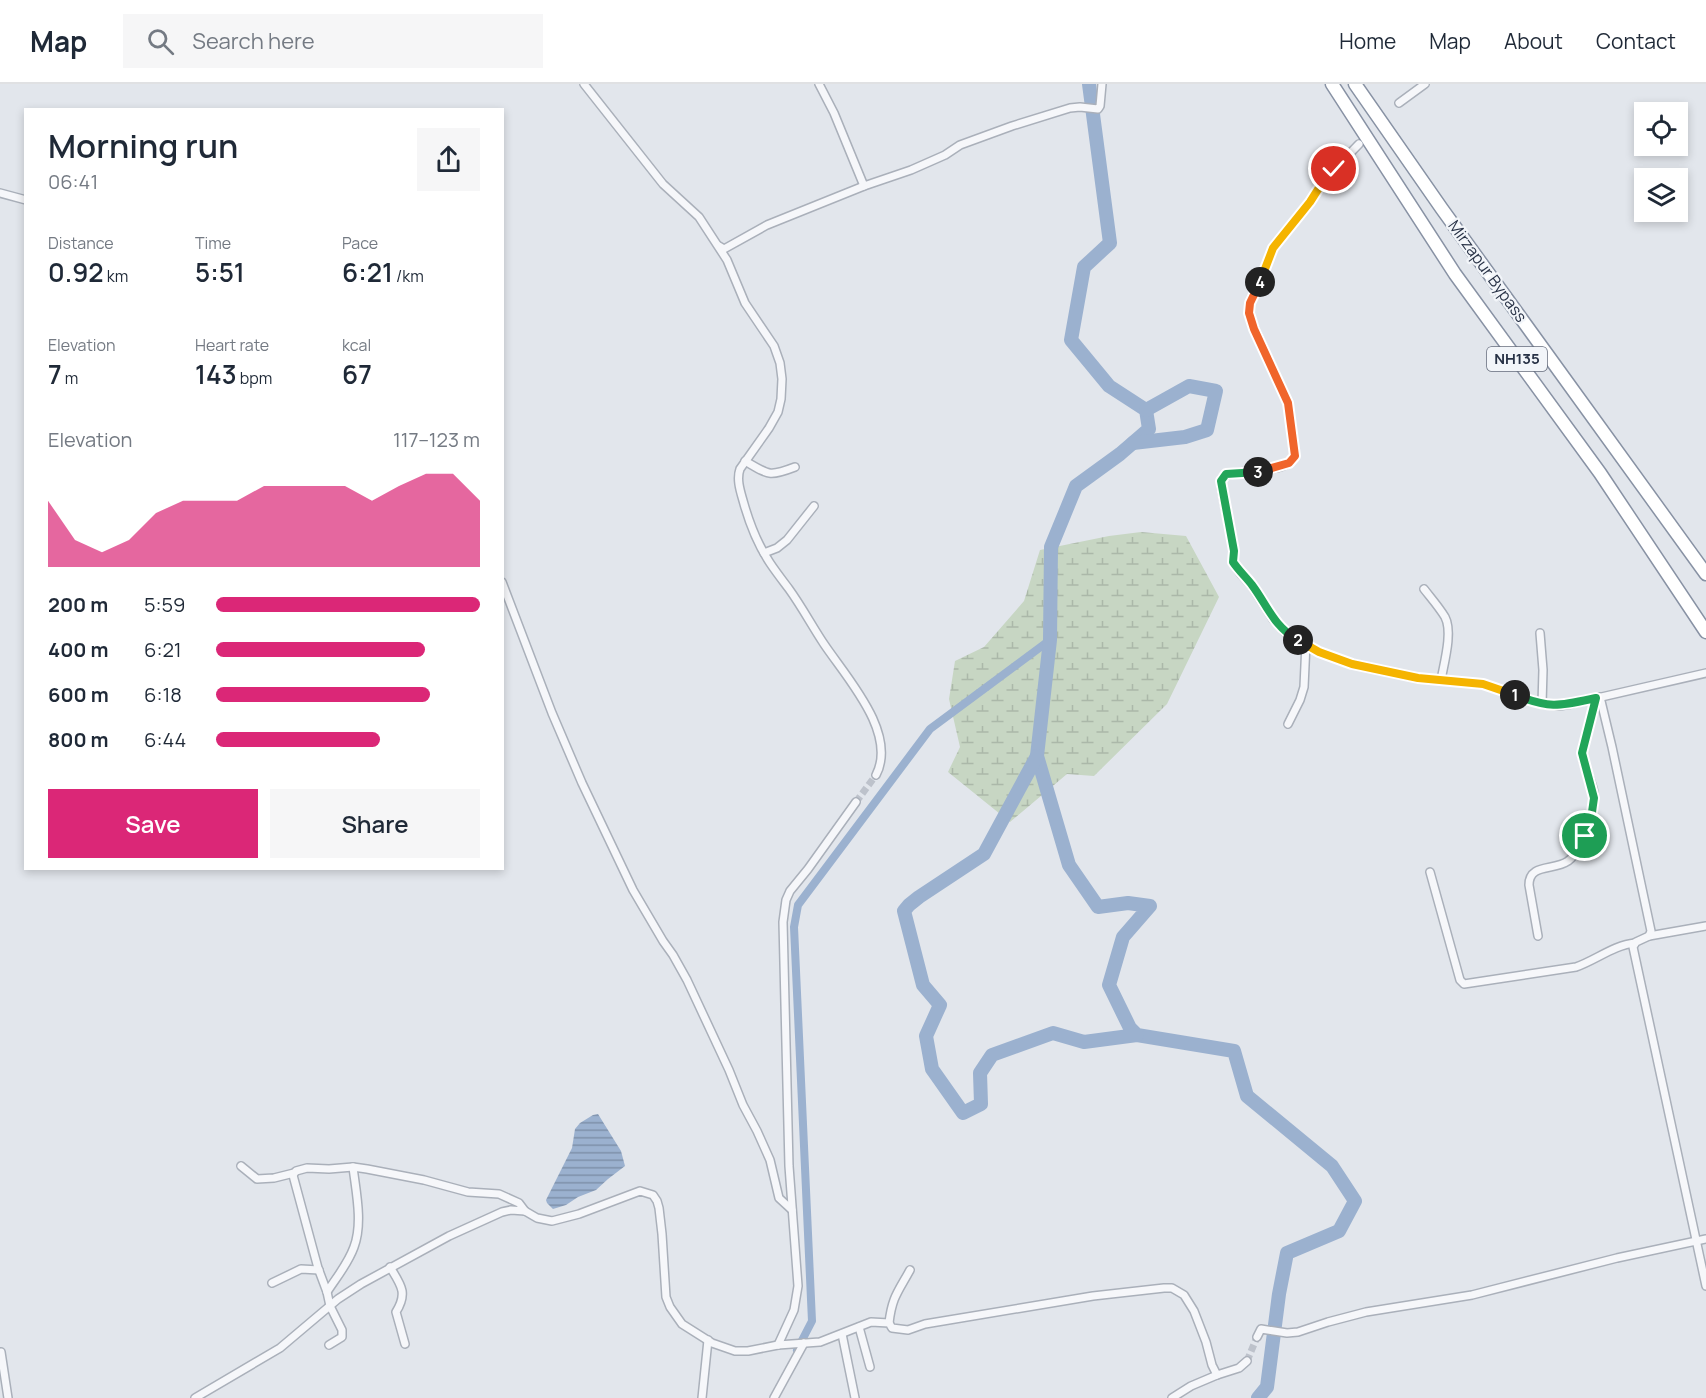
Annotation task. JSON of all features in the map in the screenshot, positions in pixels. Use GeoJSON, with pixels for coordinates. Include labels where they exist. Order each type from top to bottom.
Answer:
{"type":"FeatureCollection","features":[{"type":"Feature","properties":{"kind":"highway","name":"NH135"},"geometry":{"type":"LineString","coordinates":[[1332,84],[1455,274],[1600,473],[1706,632]]}},
{"type":"Feature","properties":{"kind":"highway","name":"Mirzapur Bypass"},"geometry":{"type":"LineString","coordinates":[[1355,84],[1442,209],[1706,574]]}},
{"type":"Feature","properties":{"kind":"street"},"geometry":{"type":"LineString","coordinates":[[584,84],[663,184],[699,217],[719,246],[746,303],[774,346],[780,363],[781,399],[778,412],[770,428],[738,474],[740,489],[747,515],[764,553],[867,706],[882,751],[880,767],[876,775]]}},
{"type":"Feature","properties":{"kind":"street"},"geometry":{"type":"LineString","coordinates":[[819,84],[834,112],[864,186]]}},
{"type":"Feature","properties":{"kind":"street"},"geometry":{"type":"LineString","coordinates":[[719,246],[724,249],[767,225],[864,186],[911,170],[971,141],[1070,108],[1096,109],[1100,106],[1102,84]]}},
{"type":"Feature","properties":{"kind":"street"},"geometry":{"type":"LineString","coordinates":[[1399,103],[1425,84]]}},
{"type":"Feature","properties":{"kind":"street"},"geometry":{"type":"LineString","coordinates":[[1359,144],[1324,180],[1310,202],[1273,248],[1249,308],[1254,329],[1288,403],[1295,456],[1289,463],[1262,471],[1226,474],[1221,481],[1234,551],[1233,562],[1285,632],[1319,652],[1352,664],[1418,678],[1483,684],[1542,704],[1559,706],[1706,673]]}},
{"type":"Feature","properties":{"kind":"street"},"geometry":{"type":"LineString","coordinates":[[0,193],[24,199]]}},
{"type":"Feature","properties":{"kind":"street"},"geometry":{"type":"LineString","coordinates":[[745,461],[770,474],[795,467]]}},
{"type":"Feature","properties":{"kind":"street"},"geometry":{"type":"LineString","coordinates":[[764,553],[783,544],[814,506]]}},
{"type":"Feature","properties":{"kind":"street"},"geometry":{"type":"LineString","coordinates":[[504,587],[552,713],[582,783],[633,890],[687,980],[770,1160],[779,1198],[792,1210]]}},
{"type":"Feature","properties":{"kind":"street"},"geometry":{"type":"LineString","coordinates":[[1424,589],[1448,624],[1441,680]]}},
{"type":"Feature","properties":{"kind":"street"},"geometry":{"type":"LineString","coordinates":[[1540,633],[1543,670],[1542,704]]}},
{"type":"Feature","properties":{"kind":"street"},"geometry":{"type":"LineString","coordinates":[[1288,724],[1304,687],[1306,644]]}},
{"type":"Feature","properties":{"kind":"street"},"geometry":{"type":"LineString","coordinates":[[1538,936],[1529,885],[1531,874],[1535,870],[1570,860],[1589,828],[1594,798],[1582,753],[1598,697]]}},
{"type":"Feature","properties":{"kind":"street"},"geometry":{"type":"LineString","coordinates":[[1598,697],[1612,747],[1649,919],[1650,936]]}},
{"type":"Feature","properties":{"kind":"street"},"geometry":{"type":"LineString","coordinates":[[781,1345],[794,1310],[798,1286],[789,1166],[783,922],[786,900],[790,891],[856,802]]}},
{"type":"Feature","properties":{"kind":"street"},"geometry":{"type":"LineString","coordinates":[[1430,872],[1464,984],[1576,967],[1619,947],[1650,936],[1706,926]]}},
{"type":"Feature","properties":{"kind":"street"},"geometry":{"type":"LineString","coordinates":[[1635,943],[1633,946],[1706,1286]]}},
{"type":"Feature","properties":{"kind":"street"},"geometry":{"type":"LineString","coordinates":[[241,1166],[257,1179],[274,1178],[307,1168],[353,1167],[424,1180],[468,1192],[499,1194],[519,1203],[537,1218],[552,1221],[579,1214],[640,1191],[653,1195],[659,1208],[666,1297],[670,1307],[682,1324],[723,1348],[748,1351],[781,1345],[820,1342],[871,1322],[889,1323]]}},
{"type":"Feature","properties":{"kind":"street"},"geometry":{"type":"LineString","coordinates":[[327,1292],[349,1260],[355,1246],[358,1211],[353,1167]]}},
{"type":"Feature","properties":{"kind":"street"},"geometry":{"type":"LineString","coordinates":[[294,1173],[319,1270],[330,1306],[343,1334],[340,1340],[329,1346]]}},
{"type":"Feature","properties":{"kind":"street"},"geometry":{"type":"LineString","coordinates":[[195,1398],[280,1348],[330,1306],[390,1267],[449,1236],[502,1212],[525,1210]]}},
{"type":"Feature","properties":{"kind":"street"},"geometry":{"type":"LineString","coordinates":[[1257,1337],[1260,1330],[1298,1332],[1366,1312],[1472,1295],[1617,1258],[1706,1239]]}},
{"type":"Feature","properties":{"kind":"street"},"geometry":{"type":"LineString","coordinates":[[390,1267],[403,1293],[403,1301],[396,1312],[405,1344]]}},
{"type":"Feature","properties":{"kind":"street"},"geometry":{"type":"LineString","coordinates":[[272,1283],[301,1269],[319,1270]]}},
{"type":"Feature","properties":{"kind":"street"},"geometry":{"type":"LineString","coordinates":[[910,1270],[895,1295],[889,1323],[892,1328],[908,1330],[925,1324],[1094,1296],[1172,1288],[1184,1294],[1194,1311],[1217,1375]]}},
{"type":"Feature","properties":{"kind":"street"},"geometry":{"type":"LineString","coordinates":[[859,1327],[870,1367]]}},
{"type":"Feature","properties":{"kind":"street"},"geometry":{"type":"LineString","coordinates":[[842,1334],[855,1398]]}},
{"type":"Feature","properties":{"kind":"street"},"geometry":{"type":"LineString","coordinates":[[702,1398],[708,1340]]}},
{"type":"Feature","properties":{"kind":"street"},"geometry":{"type":"LineString","coordinates":[[774,1398],[800,1343]]}},
{"type":"Feature","properties":{"kind":"street"},"geometry":{"type":"LineString","coordinates":[[1,1352],[8,1398]]}},
{"type":"Feature","properties":{"kind":"street"},"geometry":{"type":"LineString","coordinates":[[1172,1398],[1183,1390],[1239,1368],[1247,1361]]}},
{"type":"Feature","properties":{"kind":"green space"},"geometry":{"type":"Polygon","coordinates":[[[1141,532],[1186,536],[1219,597],[1167,704],[1094,776],[1067,774],[1010,822],[948,772],[960,747],[949,699],[955,661],[984,647],[1024,601],[1040,550],[1141,532]]]}},
{"type":"Feature","properties":{"kind":"water"},"geometry":{"type":"Polygon","coordinates":[[[598,1114],[621,1151],[625,1166],[596,1190],[553,1209],[546,1200],[572,1148],[575,1129],[580,1123],[598,1114]]]}},
{"type":"Feature","properties":{"kind":"waterway"},"geometry":{"type":"LineString","coordinates":[[1089,84],[1110,243],[1084,267],[1071,340],[1109,386],[1146,410],[1149,429],[1120,454],[1076,486],[1051,547],[1050,640],[1037,756],[1069,865],[1098,907],[1128,903],[1150,906],[1123,937],[1109,985],[1130,1028],[1137,1035],[1234,1051],[1247,1096],[1332,1166],[1355,1201],[1339,1231],[1287,1253],[1279,1294],[1267,1387],[1258,1398]]}},
{"type":"Feature","properties":{"kind":"waterway"},"geometry":{"type":"LineString","coordinates":[[1133,443],[1185,437],[1207,430],[1216,391],[1189,386],[1146,410]]}},
{"type":"Feature","properties":{"kind":"waterway"},"geometry":{"type":"LineString","coordinates":[[797,1350],[812,1321],[794,927],[798,905],[930,729],[1050,640]]}},
{"type":"Feature","properties":{"kind":"waterway"},"geometry":{"type":"LineString","coordinates":[[1037,756],[984,854],[919,897],[904,911],[923,985],[940,1005],[926,1036],[932,1069],[963,1113],[981,1104],[980,1073],[992,1055],[1053,1033],[1084,1042],[1137,1035]]}},
{"type":"Feature","properties":{"kind":"tunnel"},"geometry":{"type":"LineString","coordinates":[[856,802],[876,775]]}},
{"type":"Feature","properties":{"kind":"tunnel"},"geometry":{"type":"LineString","coordinates":[[1247,1361],[1257,1337]]}},
{"type":"Feature","properties":{"kind":"route"},"geometry":{"type":"LineString","coordinates":[[1334,169],[1273,248],[1250,303],[1250,318],[1288,403],[1295,456],[1289,463],[1262,471],[1226,474],[1222,478],[1221,486],[1234,551],[1233,562],[1252,585],[1279,626],[1294,638],[1319,652],[1352,664],[1418,678],[1483,684],[1535,703],[1552,706],[1596,698],[1582,753],[1594,793],[1591,819],[1585,836]]}}]}
